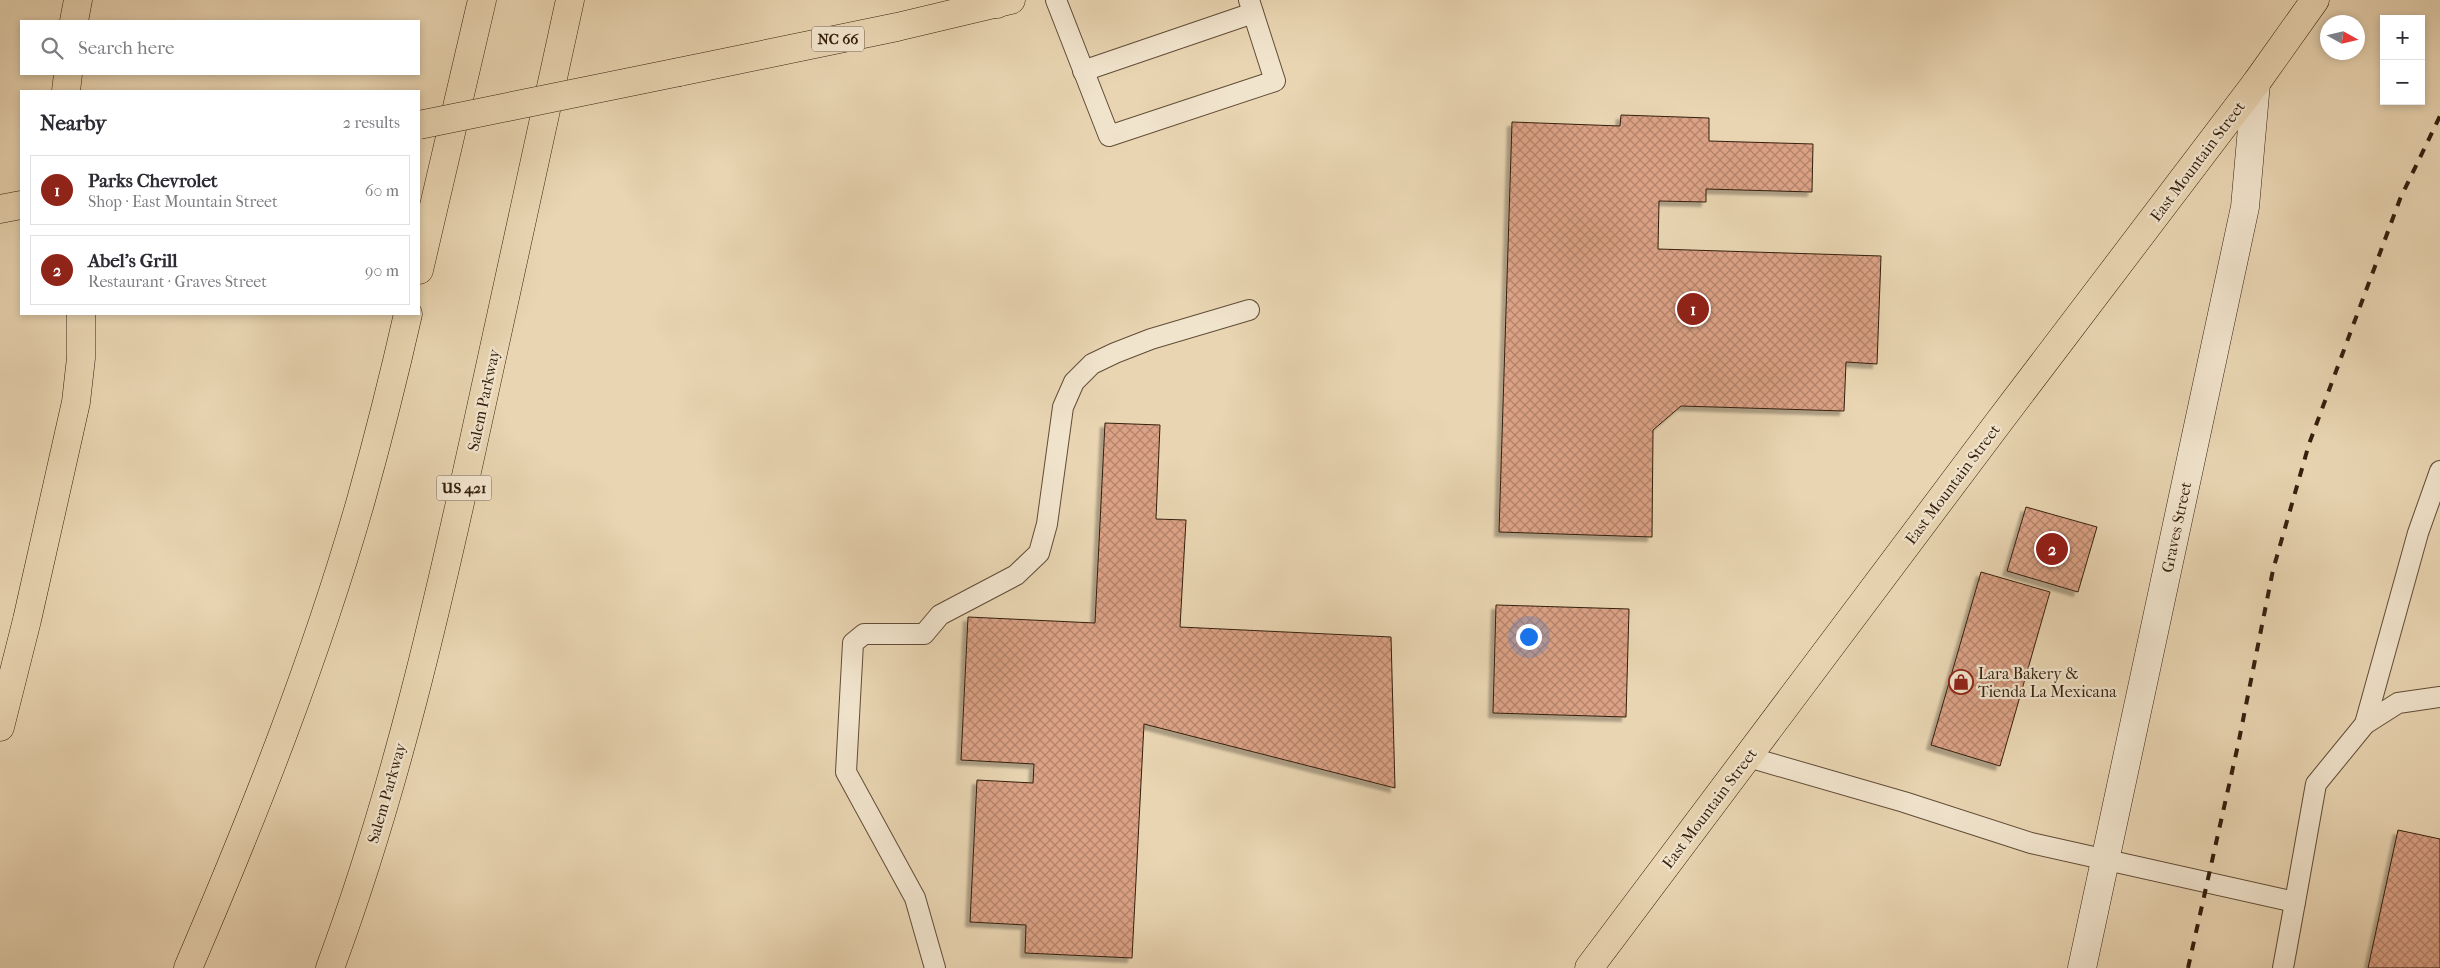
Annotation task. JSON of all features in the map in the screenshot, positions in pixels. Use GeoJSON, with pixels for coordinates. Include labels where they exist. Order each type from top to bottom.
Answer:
{"type":"FeatureCollection","features":[{"type":"Feature","properties":{"kind":"main road"},"geometry":{"type":"LineString","coordinates":[[74,20],[78,0]]}},
{"type":"Feature","properties":{"kind":"main road"},"geometry":{"type":"LineString","coordinates":[[420,266],[482,0]]}},
{"type":"Feature","properties":{"kind":"main road","name":"Salem Parkway"},"geometry":{"type":"LineString","coordinates":[[330,968],[384,805],[421,668],[455,528],[570,0]]}},
{"type":"Feature","properties":{"kind":"main road","name":"East Mountain Street"},"geometry":{"type":"LineString","coordinates":[[1589,968],[1998,422],[2256,83],[2315,0]]}},
{"type":"Feature","properties":{"kind":"main road","name":"NC 66"},"geometry":{"type":"LineString","coordinates":[[420,125],[897,27],[1000,1]]}},
{"type":"Feature","properties":{"kind":"main road"},"geometry":{"type":"LineString","coordinates":[[66,90],[68,75]]}},
{"type":"Feature","properties":{"kind":"main road"},"geometry":{"type":"LineString","coordinates":[[0,209],[20,205]]}},
{"type":"Feature","properties":{"kind":"main road"},"geometry":{"type":"LineString","coordinates":[[0,727],[27,620],[76,402],[81,358],[81,315]]}},
{"type":"Feature","properties":{"kind":"main road"},"geometry":{"type":"LineString","coordinates":[[188,968],[267,772],[318,633],[360,502],[408,315]]}},
{"type":"Feature","properties":{"kind":"street","name":"Graves Street"},"geometry":{"type":"LineString","coordinates":[[2082,968],[2245,207],[2256,83]]}},
{"type":"Feature","properties":{"kind":"lane"},"geometry":{"type":"LineString","coordinates":[[1056,0],[1083,70],[1109,136],[1275,81],[1251,6],[1083,70]]}},
{"type":"Feature","properties":{"kind":"lane"},"geometry":{"type":"LineString","coordinates":[[935,968],[915,898],[846,772],[852,643],[864,634],[924,634],[940,616],[959,604],[1016,575],[1039,553],[1047,524],[1063,407],[1074,382],[1092,364],[1151,339],[1249,310]]}},
{"type":"Feature","properties":{"kind":"lane"},"geometry":{"type":"LineString","coordinates":[[2366,724],[2418,533],[2440,472]]}},
{"type":"Feature","properties":{"kind":"lane"},"geometry":{"type":"LineString","coordinates":[[2282,968],[2316,784],[2366,724],[2398,703],[2440,697]]}},
{"type":"Feature","properties":{"kind":"lane"},"geometry":{"type":"LineString","coordinates":[[1748,757],[1904,802],[2032,843],[2105,861],[2295,902]]}},
{"type":"Feature","properties":{"kind":"building"},"geometry":{"type":"Polygon","coordinates":[[[1621,115],[1709,118],[1709,141],[1813,144],[1812,192],[1706,189],[1706,202],[1659,201],[1658,249],[1881,256],[1877,364],[1846,362],[1844,411],[1681,406],[1653,430],[1652,537],[1499,532],[1512,122],[1620,126],[1621,115]]]}},
{"type":"Feature","properties":{"kind":"building"},"geometry":{"type":"Polygon","coordinates":[[[1105,423],[1160,425],[1156,519],[1186,520],[1180,627],[1391,637],[1395,788],[1144,724],[1132,958],[1025,953],[1026,925],[970,922],[977,780],[1033,783],[1034,764],[961,760],[968,617],[1095,623],[1105,423]]]}},
{"type":"Feature","properties":{"kind":"building"},"geometry":{"type":"Polygon","coordinates":[[[2026,507],[2097,527],[2078,592],[2007,571],[2026,507]]]}},
{"type":"Feature","properties":{"kind":"building"},"geometry":{"type":"Polygon","coordinates":[[[1981,572],[2050,592],[2000,766],[1931,745],[1981,572]]]}},
{"type":"Feature","properties":{"kind":"building"},"geometry":{"type":"Polygon","coordinates":[[[1496,605],[1629,609],[1626,717],[1493,713],[1496,605]]]}},
{"type":"Feature","properties":{"kind":"building"},"geometry":{"type":"Polygon","coordinates":[[[2398,830],[2440,839],[2440,968],[2368,968],[2398,830]]]}},
{"type":"Feature","properties":{"kind":"railway"},"geometry":{"type":"LineString","coordinates":[[2188,968],[2238,745],[2273,570],[2309,444],[2400,199],[2440,116]]}},
{"type":"Feature","properties":{"kind":"place","name":"Parks Chevrolet"},"geometry":{"type":"Point","coordinates":[1693,309]}},
{"type":"Feature","properties":{"kind":"place","name":"Abel's Grill"},"geometry":{"type":"Point","coordinates":[2052,549]}},
{"type":"Feature","properties":{"kind":"place","name":"Lara Bakery & Tienda La Mexicana"},"geometry":{"type":"Point","coordinates":[1961,682]}}]}
